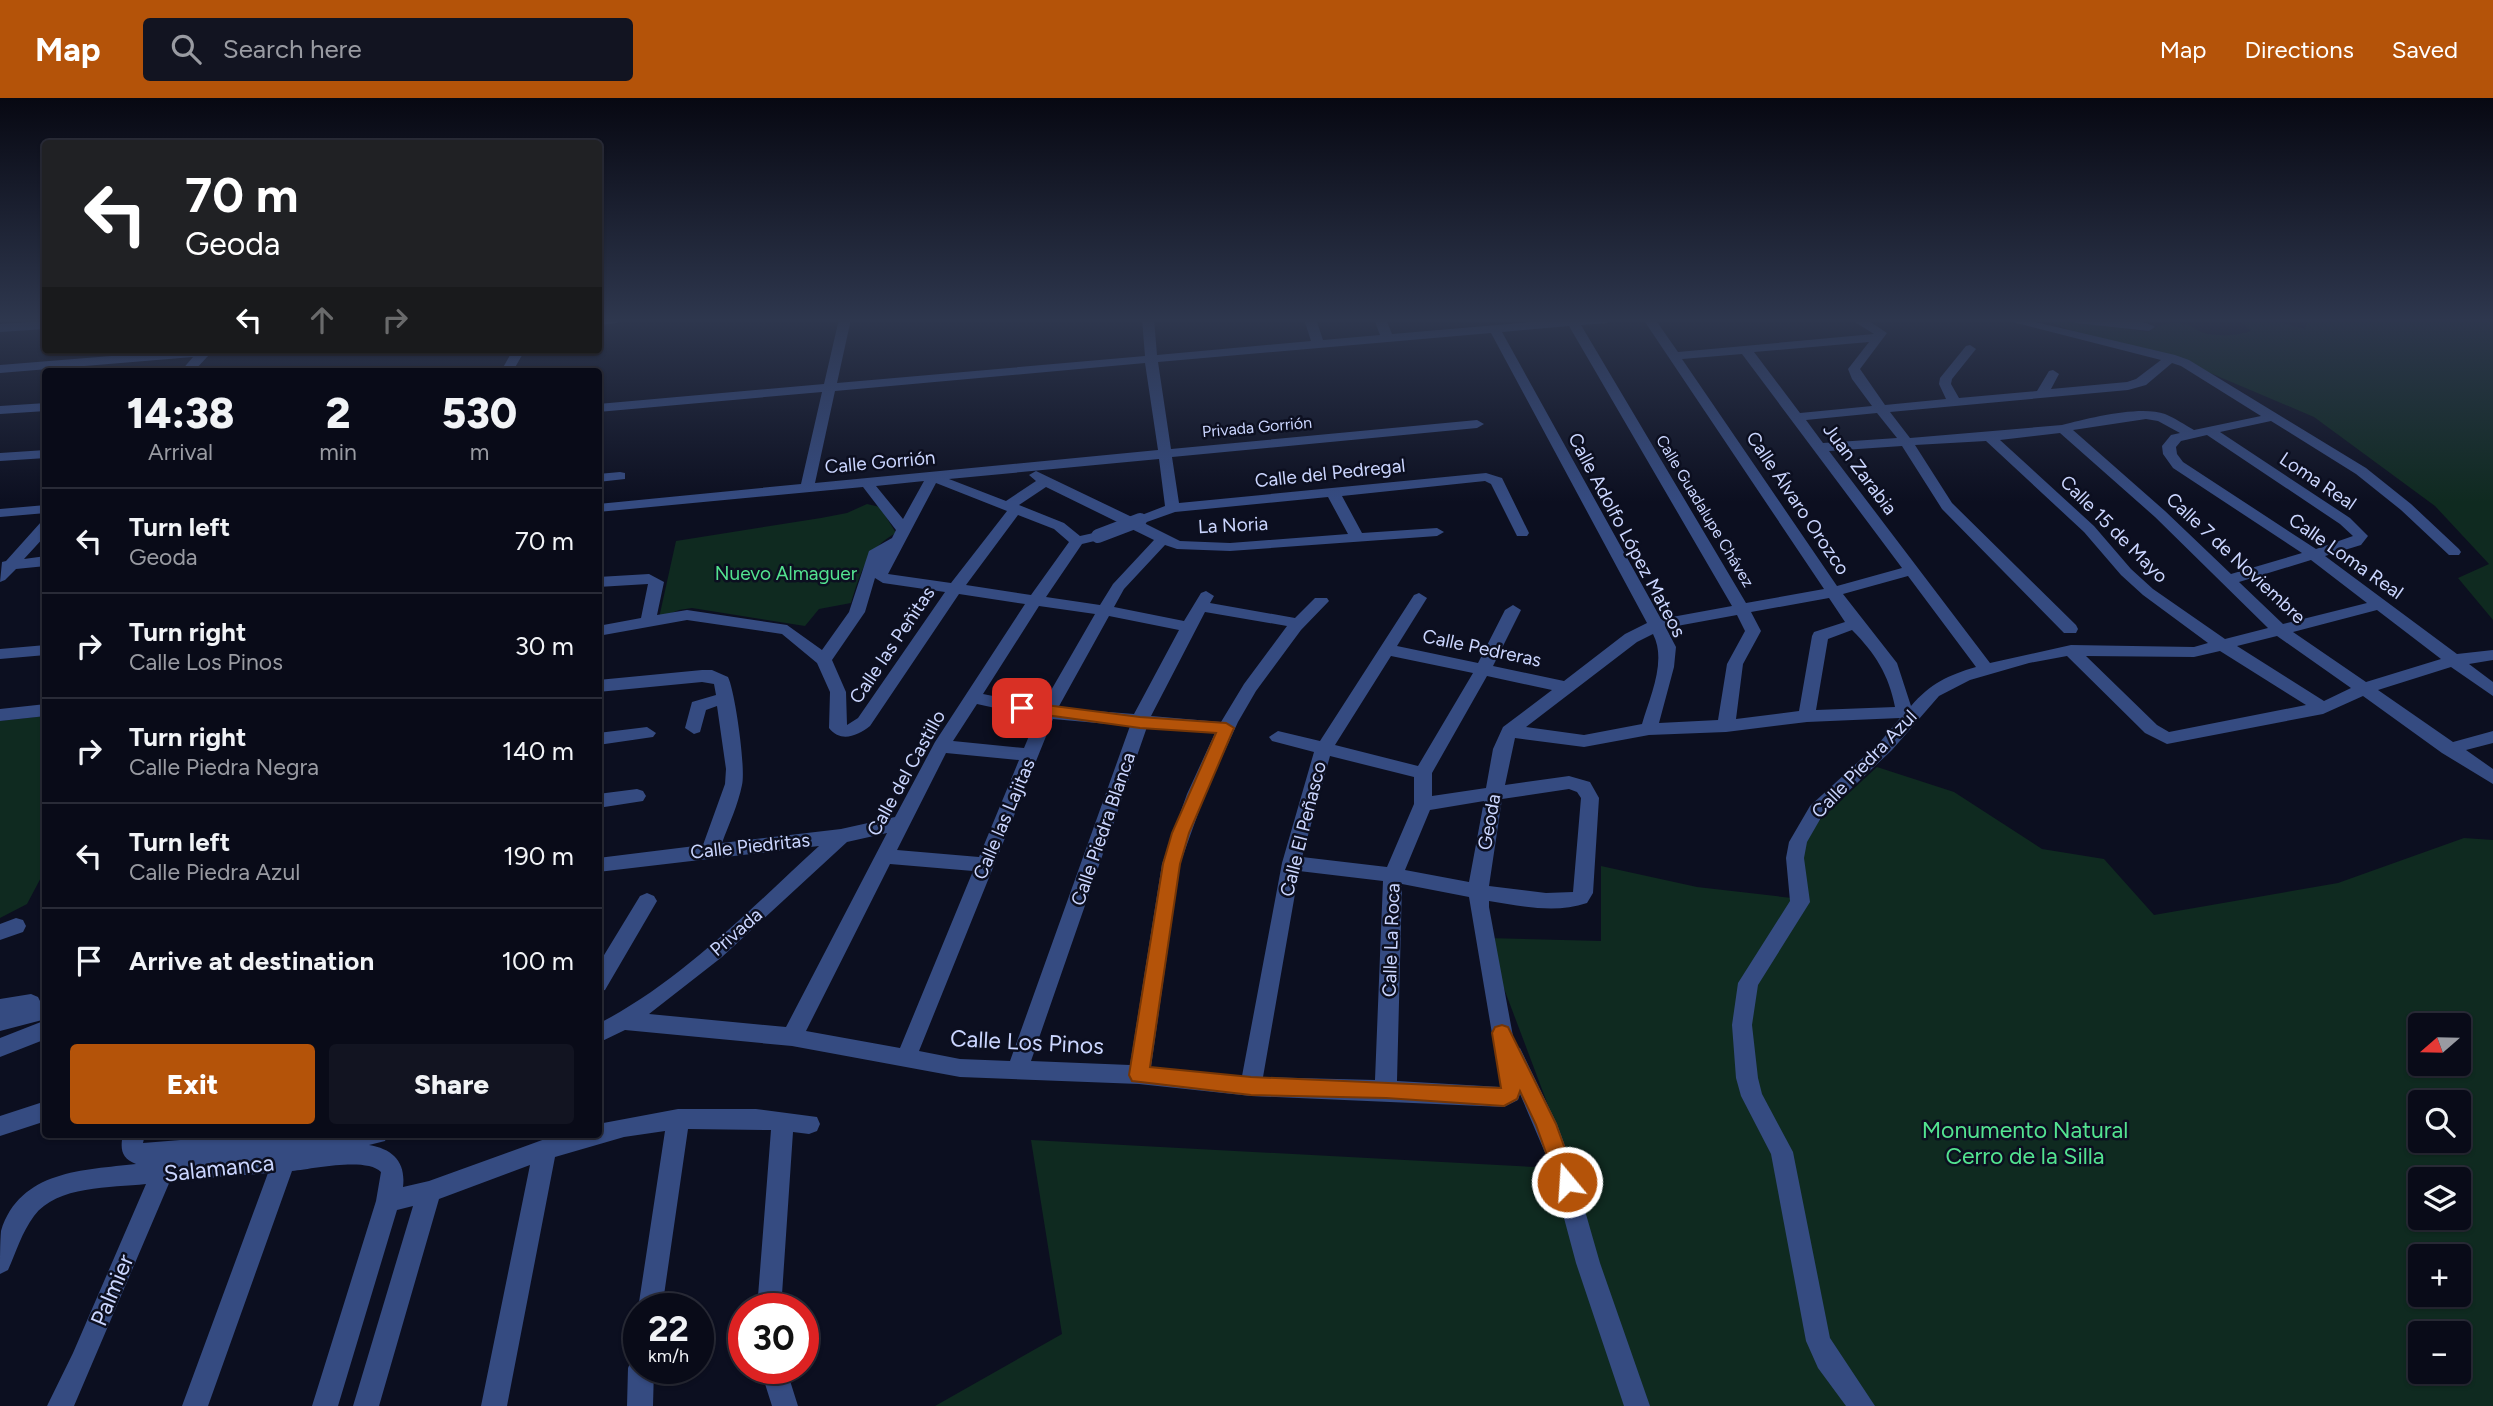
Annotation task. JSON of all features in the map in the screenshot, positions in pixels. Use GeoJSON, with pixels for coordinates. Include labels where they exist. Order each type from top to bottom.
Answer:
{"type":"FeatureCollection","features":[{"type":"Feature","properties":{"kind":"street"},"geometry":{"type":"LineString","coordinates":[[807,488],[831,380]]}},
{"type":"Feature","properties":{"kind":"street"},"geometry":{"type":"LineString","coordinates":[[602,408],[917,380]]}},
{"type":"Feature","properties":{"kind":"street"},"geometry":{"type":"LineString","coordinates":[[1154,380],[1173,508]]}},
{"type":"Feature","properties":{"kind":"street","name":"Calle Adolfo López Mateos"},"geometry":{"type":"LineString","coordinates":[[1523,380],[1668,648],[1649,729]]}},
{"type":"Feature","properties":{"kind":"street","name":"Calle Guadalupe Chávez"},"geometry":{"type":"LineString","coordinates":[[1607,380],[1742,609],[1753,633],[1735,664],[1726,726]]}},
{"type":"Feature","properties":{"kind":"street","name":"Calle Álvaro Orozco"},"geometry":{"type":"LineString","coordinates":[[1692,380],[1855,624],[1872,640],[1894,670],[1910,712]]}},
{"type":"Feature","properties":{"kind":"street","name":"Juan Zarabia"},"geometry":{"type":"LineString","coordinates":[[1768,380],[1985,668]]}},
{"type":"Feature","properties":{"kind":"street"},"geometry":{"type":"LineString","coordinates":[[1859,380],[1907,443],[1947,506],[2070,629]]}},
{"type":"Feature","properties":{"kind":"street"},"geometry":{"type":"LineString","coordinates":[[1947,380],[1944,384],[1955,403]]}},
{"type":"Feature","properties":{"kind":"street"},"geometry":{"type":"LineString","coordinates":[[2041,395],[2050,380]]}},
{"type":"Feature","properties":{"kind":"street"},"geometry":{"type":"LineString","coordinates":[[1796,417],[2041,395],[2134,385],[2141,380]]}},
{"type":"Feature","properties":{"kind":"street"},"geometry":{"type":"LineString","coordinates":[[2212,380],[2361,471],[2406,507],[2454,552]]}},
{"type":"Feature","properties":{"kind":"street"},"geometry":{"type":"LineString","coordinates":[[0,410],[42,407]]}},
{"type":"Feature","properties":{"kind":"street"},"geometry":{"type":"LineString","coordinates":[[1821,447],[1989,437],[2154,415],[2190,433],[2273,417]]}},
{"type":"Feature","properties":{"kind":"street","name":"Privada Gorrión"},"geometry":{"type":"LineString","coordinates":[[1165,454],[1477,425]]}},
{"type":"Feature","properties":{"kind":"street","name":"Calle 7 de Noviembre"},"geometry":{"type":"LineString","coordinates":[[2063,429],[2281,631],[2493,778]]}},
{"type":"Feature","properties":{"kind":"street","name":"Loma Real"},"geometry":{"type":"LineString","coordinates":[[2208,431],[2345,521],[2361,536],[2356,542],[2314,555]]}},
{"type":"Feature","properties":{"kind":"street","name":"Calle Loma Real"},"geometry":{"type":"LineString","coordinates":[[2190,433],[2171,441],[2169,446],[2173,459],[2382,604],[2493,690]]}},
{"type":"Feature","properties":{"kind":"street","name":"Calle 15 de Mayo"},"geometry":{"type":"LineString","coordinates":[[1989,437],[2089,529],[2126,572],[2188,623],[2323,708]]}},
{"type":"Feature","properties":{"kind":"street"},"geometry":{"type":"LineString","coordinates":[[0,457],[42,454]]}},
{"type":"Feature","properties":{"kind":"street","name":"Calle Gorrión"},"geometry":{"type":"LineString","coordinates":[[602,508],[1165,454]]}},
{"type":"Feature","properties":{"kind":"street"},"geometry":{"type":"LineString","coordinates":[[1023,466],[1045,481]]}},
{"type":"Feature","properties":{"kind":"street"},"geometry":{"type":"LineString","coordinates":[[602,478],[620,476]]}},
{"type":"Feature","properties":{"kind":"street"},"geometry":{"type":"LineString","coordinates":[[1077,541],[1059,526],[933,477],[903,536],[880,573],[889,580],[1103,610],[1188,627]]}},
{"type":"Feature","properties":{"kind":"street","name":"Calle del Pedregal"},"geometry":{"type":"LineString","coordinates":[[1077,541],[1173,508],[1490,478],[1497,481],[1522,533]]}},
{"type":"Feature","properties":{"kind":"street","name":"Calle las Peñitas"},"geometry":{"type":"LineString","coordinates":[[824,660],[838,692],[838,728],[844,732],[851,730],[864,722],[1012,508],[1045,481]]}},
{"type":"Feature","properties":{"kind":"street","name":"La Noria"},"geometry":{"type":"LineString","coordinates":[[1045,481],[1177,545],[1212,548],[1437,532]]}},
{"type":"Feature","properties":{"kind":"street"},"geometry":{"type":"LineString","coordinates":[[867,482],[903,536]]}},
{"type":"Feature","properties":{"kind":"street"},"geometry":{"type":"LineString","coordinates":[[1332,492],[1357,537]]}},
{"type":"Feature","properties":{"kind":"street"},"geometry":{"type":"LineString","coordinates":[[0,513],[42,509]]}},
{"type":"Feature","properties":{"kind":"street"},"geometry":{"type":"LineString","coordinates":[[0,577],[6,565],[42,530]]}},
{"type":"Feature","properties":{"kind":"street"},"geometry":{"type":"LineString","coordinates":[[602,630],[693,615],[778,628],[794,634],[824,660],[848,629],[857,612],[876,551],[903,536]]}},
{"type":"Feature","properties":{"kind":"street","name":"Calle las Lajitas"},"geometry":{"type":"LineString","coordinates":[[906,1058],[1047,713],[1118,587],[1162,540]]}},
{"type":"Feature","properties":{"kind":"street","name":"Calle del Castillo"},"geometry":{"type":"LineString","coordinates":[[792,1037],[941,746],[1034,602],[1077,541]]}},
{"type":"Feature","properties":{"kind":"street"},"geometry":{"type":"LineString","coordinates":[[2229,580],[2314,555]]}},
{"type":"Feature","properties":{"kind":"street"},"geometry":{"type":"LineString","coordinates":[[6,565],[42,561]]}},
{"type":"Feature","properties":{"kind":"street"},"geometry":{"type":"LineString","coordinates":[[1510,731],[1631,638],[1657,625],[1833,592],[1911,570]]}},
{"type":"Feature","properties":{"kind":"street"},"geometry":{"type":"LineString","coordinates":[[602,582],[649,579],[656,582],[648,623]]}},
{"type":"Feature","properties":{"kind":"street","name":"Calle El Peñasco"},"geometry":{"type":"LineString","coordinates":[[1251,1086],[1291,863],[1323,750],[1419,598]]}},
{"type":"Feature","properties":{"kind":"street","name":"Calle Piedra Blanca"},"geometry":{"type":"LineString","coordinates":[[1018,1069],[1103,835],[1144,708],[1203,601],[1297,623]]}},
{"type":"Feature","properties":{"kind":"street"},"geometry":{"type":"LineString","coordinates":[[1139,1075],[1171,864],[1180,833],[1226,728],[1297,623],[1321,601]]}},
{"type":"Feature","properties":{"kind":"street","name":"Calle Piedra Azul"},"geometry":{"type":"LineString","coordinates":[[1862,1406],[1835,1370],[1818,1341],[1782,1152],[1759,1112],[1747,1079],[1742,1025],[1748,983],[1800,902],[1795,858],[1806,824],[1816,811],[1886,746],[1910,712],[1939,688],[1985,668],[2071,650],[2166,653],[2223,646],[2382,604]]}},
{"type":"Feature","properties":{"kind":"street"},"geometry":{"type":"LineString","coordinates":[[1278,737],[1423,773],[1482,671],[1513,610]]}},
{"type":"Feature","properties":{"kind":"street"},"geometry":{"type":"LineString","coordinates":[[1807,716],[1819,636],[1855,624]]}},
{"type":"Feature","properties":{"kind":"street"},"geometry":{"type":"LineString","coordinates":[[0,654],[42,650]]}},
{"type":"Feature","properties":{"kind":"street","name":"Calle Pedreras"},"geometry":{"type":"LineString","coordinates":[[1388,650],[1567,687]]}},
{"type":"Feature","properties":{"kind":"street"},"geometry":{"type":"LineString","coordinates":[[2071,650],[2151,729],[2167,738],[2323,708],[2361,689],[2455,660],[2493,655]]}},
{"type":"Feature","properties":{"kind":"street"},"geometry":{"type":"LineString","coordinates":[[602,686],[712,676],[722,681],[735,769],[734,784],[711,849]]}},
{"type":"Feature","properties":{"kind":"street"},"geometry":{"type":"LineString","coordinates":[[694,729],[698,706],[726,698]]}},
{"type":"Feature","properties":{"kind":"street"},"geometry":{"type":"LineString","coordinates":[[972,698],[1047,713],[1140,723],[1226,728]]}},
{"type":"Feature","properties":{"kind":"street"},"geometry":{"type":"LineString","coordinates":[[0,715],[42,710]]}},
{"type":"Feature","properties":{"kind":"street"},"geometry":{"type":"LineString","coordinates":[[1510,731],[1584,741],[1649,729],[1726,726],[1807,716],[1910,712]]}},
{"type":"Feature","properties":{"kind":"street","name":"Geoda"},"geometry":{"type":"LineString","coordinates":[[1510,731],[1502,749],[1479,892],[1482,932],[1502,1033],[1510,1093]]}},
{"type":"Feature","properties":{"kind":"street"},"geometry":{"type":"LineString","coordinates":[[602,739],[647,733]]}},
{"type":"Feature","properties":{"kind":"street"},"geometry":{"type":"LineString","coordinates":[[2448,749],[2493,737]]}},
{"type":"Feature","properties":{"kind":"street"},"geometry":{"type":"LineString","coordinates":[[941,746],[1030,755]]}},
{"type":"Feature","properties":{"kind":"street","name":"Calle La Roca"},"geometry":{"type":"LineString","coordinates":[[1386,1090],[1393,875],[1423,804],[1423,773]]}},
{"type":"Feature","properties":{"kind":"street"},"geometry":{"type":"LineString","coordinates":[[1291,863],[1393,875],[1479,892],[1565,903],[1574,902],[1583,893],[1590,798],[1584,787],[1569,782],[1423,804]]}},
{"type":"Feature","properties":{"kind":"street"},"geometry":{"type":"LineString","coordinates":[[602,800],[637,796]]}},
{"type":"Feature","properties":{"kind":"street","name":"Privada"},"geometry":{"type":"LineString","coordinates":[[602,1032],[625,1021],[732,937],[814,849],[841,836],[901,823]]}},
{"type":"Feature","properties":{"kind":"street","name":"Calle Piedritas"},"geometry":{"type":"LineString","coordinates":[[602,864],[711,849],[814,849]]}},
{"type":"Feature","properties":{"kind":"street"},"geometry":{"type":"LineString","coordinates":[[884,856],[984,865]]}},
{"type":"Feature","properties":{"kind":"street"},"geometry":{"type":"LineString","coordinates":[[602,977],[647,901]]}},
{"type":"Feature","properties":{"kind":"street"},"geometry":{"type":"LineString","coordinates":[[0,1008],[30,1003],[42,1004]]}},
{"type":"Feature","properties":{"kind":"street"},"geometry":{"type":"LineString","coordinates":[[0,1022],[42,1011]]}},
{"type":"Feature","properties":{"kind":"street","name":"Calle Los Pinos"},"geometry":{"type":"LineString","coordinates":[[625,1021],[792,1037],[960,1068],[1139,1075],[1251,1086],[1496,1097],[1510,1093]]}},
{"type":"Feature","properties":{"kind":"street"},"geometry":{"type":"LineString","coordinates":[[0,1048],[42,1031]]}},
{"type":"Feature","properties":{"kind":"street"},"geometry":{"type":"LineString","coordinates":[[1502,1033],[1546,1124],[1560,1162],[1588,1263],[1637,1406]]}},
{"type":"Feature","properties":{"kind":"street"},"geometry":{"type":"LineString","coordinates":[[0,1126],[42,1112]]}},
{"type":"Feature","properties":{"kind":"street"},"geometry":{"type":"LineString","coordinates":[[602,1133],[678,1119],[738,1117],[809,1124]]}},
{"type":"Feature","properties":{"kind":"street"},"geometry":{"type":"LineString","coordinates":[[652,1293],[678,1119]]}},
{"type":"Feature","properties":{"kind":"street"},"geometry":{"type":"LineString","coordinates":[[770,1293],[783,1121]]}},
{"type":"Feature","properties":{"kind":"street"},"geometry":{"type":"LineString","coordinates":[[133,1138],[131,1148],[138,1154],[329,1138]]}},
{"type":"Feature","properties":{"kind":"street"},"geometry":{"type":"LineString","coordinates":[[325,1406],[388,1201],[429,1192],[545,1149],[584,1138]]}},
{"type":"Feature","properties":{"kind":"street"},"geometry":{"type":"LineString","coordinates":[[494,1406],[545,1149]]}},
{"type":"Feature","properties":{"kind":"street","name":"Salamanca"},"geometry":{"type":"LineString","coordinates":[[0,1262],[19,1217],[38,1194],[56,1186],[284,1161],[372,1156],[390,1164],[394,1173],[388,1201]]}},
{"type":"Feature","properties":{"kind":"street"},"geometry":{"type":"LineString","coordinates":[[195,1406],[284,1161]]}},
{"type":"Feature","properties":{"kind":"street","name":"Palmier"},"geometry":{"type":"LineString","coordinates":[[60,1406],[82,1362],[162,1173]]}},
{"type":"Feature","properties":{"kind":"street"},"geometry":{"type":"LineString","coordinates":[[366,1406],[429,1192]]}},
{"type":"Feature","properties":{"kind":"street"},"geometry":{"type":"LineString","coordinates":[[640,1384],[640,1406]]}},
{"type":"Feature","properties":{"kind":"street"},"geometry":{"type":"LineString","coordinates":[[778,1384],[785,1406]]}},
{"type":"Feature","properties":{"kind":"green space"},"geometry":{"type":"Polygon","coordinates":[[[2227,380],[2493,380],[2493,620],[2458,578],[2489,564],[2435,506],[2314,417],[2227,380]]]}},
{"type":"Feature","properties":{"kind":"green space","name":"Nuevo Almaguer"},"geometry":{"type":"Polygon","coordinates":[[[867,504],[880,507],[896,533],[871,554],[851,603],[819,609],[805,626],[692,608],[659,618],[676,541],[847,513],[867,504]]]}},
{"type":"Feature","properties":{"kind":"green space"},"geometry":{"type":"Polygon","coordinates":[[[42,716],[42,876],[27,904],[0,918],[0,721],[42,716]]]}},
{"type":"Feature","properties":{"kind":"green space","name":"Monumento Natural Cerro de la Silla"},"geometry":{"type":"Polygon","coordinates":[[[1877,767],[1954,792],[2042,849],[2104,859],[2154,915],[2338,883],[2464,838],[2493,840],[2493,1406],[935,1406],[1062,1334],[1031,1140],[1572,1169],[1485,938],[1601,941],[1601,866],[1697,887],[1792,898],[1808,831],[1877,767]]]}},
{"type":"Feature","properties":{"kind":"route"},"geometry":{"type":"LineString","coordinates":[[1022,708],[1140,723],[1226,728],[1180,833],[1171,864],[1139,1075],[1251,1086],[1504,1097],[1510,1093],[1511,1086],[1502,1033],[1546,1124],[1567,1182]]}}]}
